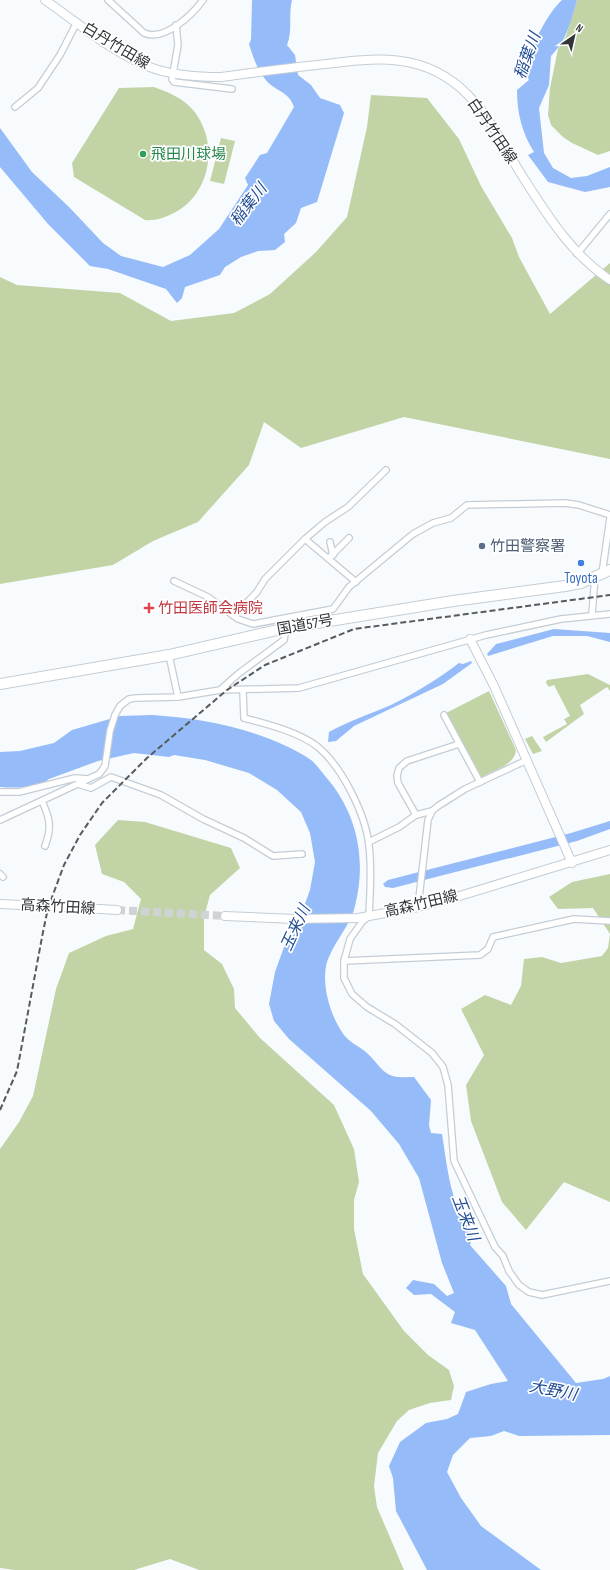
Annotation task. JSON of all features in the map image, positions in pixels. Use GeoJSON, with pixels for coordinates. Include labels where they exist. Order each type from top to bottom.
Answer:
{"type":"FeatureCollection","features":[{"type":"Feature","properties":{"kind":"highway","name":"国道57号"},"geometry":{"type":"LineString","coordinates":[[0,684],[169,655],[286,628],[453,601],[565,586],[602,574]]}},
{"type":"Feature","properties":{"kind":"main road","name":"白丹竹田線"},"geometry":{"type":"LineString","coordinates":[[45,0],[133,59],[173,74],[201,77],[242,74],[364,59],[392,59],[428,68],[460,87],[478,106],[545,212],[577,254],[591,267],[610,280]]}},
{"type":"Feature","properties":{"kind":"main road"},"geometry":{"type":"LineString","coordinates":[[470,639],[527,760],[572,862]]}},
{"type":"Feature","properties":{"kind":"main road","name":"高森竹田線"},"geometry":{"type":"LineString","coordinates":[[225,916],[280,919],[358,918],[418,907],[610,850]]}},
{"type":"Feature","properties":{"kind":"main road","name":"高森竹田線"},"geometry":{"type":"LineString","coordinates":[[0,904],[116,910]]}},
{"type":"Feature","properties":{"kind":"street"},"geometry":{"type":"LineString","coordinates":[[108,0],[146,34],[160,34],[176,25],[197,8],[203,0]]}},
{"type":"Feature","properties":{"kind":"street"},"geometry":{"type":"LineString","coordinates":[[15,107],[38,88],[60,55],[77,22]]}},
{"type":"Feature","properties":{"kind":"street"},"geometry":{"type":"LineString","coordinates":[[176,25],[178,45],[172,79],[178,84],[232,89]]}},
{"type":"Feature","properties":{"kind":"street"},"geometry":{"type":"LineString","coordinates":[[577,254],[610,214]]}},
{"type":"Feature","properties":{"kind":"street"},"geometry":{"type":"LineString","coordinates":[[234,616],[258,592],[265,579],[305,539],[325,522],[348,507],[386,470]]}},
{"type":"Feature","properties":{"kind":"street"},"geometry":{"type":"LineString","coordinates":[[174,581],[208,597],[234,616],[253,624],[333,609],[349,587],[414,534],[433,523],[451,518],[467,505],[565,502],[610,515]]}},
{"type":"Feature","properties":{"kind":"street"},"geometry":{"type":"LineString","coordinates":[[592,614],[602,574],[610,518]]}},
{"type":"Feature","properties":{"kind":"street"},"geometry":{"type":"LineString","coordinates":[[331,556],[350,538]]}},
{"type":"Feature","properties":{"kind":"street"},"geometry":{"type":"LineString","coordinates":[[305,539],[331,556],[356,582]]}},
{"type":"Feature","properties":{"kind":"street"},"geometry":{"type":"LineString","coordinates":[[330,542],[331,556]]}},
{"type":"Feature","properties":{"kind":"street"},"geometry":{"type":"LineString","coordinates":[[0,820],[99,774],[105,766],[110,731],[115,715],[120,706],[129,699],[178,697],[220,690],[243,691],[299,688],[470,639],[560,619],[592,614],[610,614]]}},
{"type":"Feature","properties":{"kind":"street"},"geometry":{"type":"LineString","coordinates":[[220,690],[238,674],[284,640],[286,628]]}},
{"type":"Feature","properties":{"kind":"street"},"geometry":{"type":"LineString","coordinates":[[169,655],[178,697]]}},
{"type":"Feature","properties":{"kind":"street"},"geometry":{"type":"LineString","coordinates":[[243,691],[244,718],[273,726],[318,747],[335,767],[350,792],[361,815],[369,842],[369,916],[362,922],[350,939],[344,961],[344,978],[352,994],[367,1007],[395,1024],[432,1053],[443,1067],[448,1085],[454,1161],[494,1246],[503,1256],[509,1271],[519,1285],[530,1292],[542,1295],[610,1281]]}},
{"type":"Feature","properties":{"kind":"street"},"geometry":{"type":"LineString","coordinates":[[444,715],[480,782]]}},
{"type":"Feature","properties":{"kind":"street"},"geometry":{"type":"LineString","coordinates":[[416,815],[398,783],[397,776],[399,768],[408,761],[459,744]]}},
{"type":"Feature","properties":{"kind":"street"},"geometry":{"type":"LineString","coordinates":[[369,842],[399,827],[416,815],[432,811],[465,789],[527,760]]}},
{"type":"Feature","properties":{"kind":"street"},"geometry":{"type":"LineString","coordinates":[[78,784],[90,788],[111,777],[123,780],[161,795],[203,819],[244,838],[273,856],[302,854]]}},
{"type":"Feature","properties":{"kind":"street"},"geometry":{"type":"LineString","coordinates":[[0,792],[19,792],[75,778],[89,779]]}},
{"type":"Feature","properties":{"kind":"street"},"geometry":{"type":"LineString","coordinates":[[42,801],[50,818],[49,836],[45,846]]}},
{"type":"Feature","properties":{"kind":"street"},"geometry":{"type":"LineString","coordinates":[[418,907],[428,820],[432,811]]}},
{"type":"Feature","properties":{"kind":"street"},"geometry":{"type":"LineString","coordinates":[[344,961],[480,955],[488,949],[493,938],[574,919],[610,921]]}},
{"type":"Feature","properties":{"kind":"green space"},"geometry":{"type":"Polygon","coordinates":[[[577,0],[610,0],[610,151],[598,155],[572,143],[563,137],[551,125],[548,115],[550,88],[558,49],[566,36],[577,0]]]}},
{"type":"Feature","properties":{"kind":"green space","name":"飛田川球場"},"geometry":{"type":"Polygon","coordinates":[[[154,87],[170,93],[193,110],[207,137],[209,152],[203,182],[196,195],[185,206],[172,214],[156,220],[145,220],[74,177],[72,163],[119,88],[154,87]]]}},
{"type":"Feature","properties":{"kind":"green space"},"geometry":{"type":"Polygon","coordinates":[[[371,95],[427,98],[459,139],[481,186],[512,238],[519,257],[550,314],[610,263],[610,459],[404,417],[301,448],[264,422],[249,465],[198,522],[153,541],[113,565],[0,584],[0,277],[17,285],[120,293],[171,321],[234,313],[270,294],[316,252],[347,217],[367,127],[371,95]]]}},
{"type":"Feature","properties":{"kind":"green space"},"geometry":{"type":"Polygon","coordinates":[[[221,138],[235,141],[224,184],[210,181],[221,138]]]}},
{"type":"Feature","properties":{"kind":"green space"},"geometry":{"type":"Polygon","coordinates":[[[588,674],[610,685],[610,691],[607,687],[580,705],[584,714],[546,742],[543,737],[567,724],[564,719],[570,716],[554,685],[549,687],[546,683],[547,680],[588,674]]]}},
{"type":"Feature","properties":{"kind":"green space"},"geometry":{"type":"Polygon","coordinates":[[[489,691],[516,750],[512,760],[482,777],[479,775],[446,713],[489,691]]]}},
{"type":"Feature","properties":{"kind":"green space"},"geometry":{"type":"Polygon","coordinates":[[[532,736],[542,751],[533,754],[525,739],[532,736]]]}},
{"type":"Feature","properties":{"kind":"green space"},"geometry":{"type":"Polygon","coordinates":[[[118,820],[145,822],[231,848],[240,868],[210,895],[204,917],[204,950],[222,964],[234,989],[235,1008],[260,1038],[334,1105],[354,1149],[359,1182],[354,1200],[354,1229],[363,1274],[404,1331],[428,1355],[449,1370],[454,1386],[451,1400],[430,1403],[409,1410],[397,1421],[378,1453],[374,1486],[377,1507],[404,1570],[199,1570],[170,1559],[134,1570],[15,1570],[0,1568],[0,1149],[19,1122],[33,1096],[56,989],[69,953],[106,936],[133,929],[141,899],[124,882],[102,874],[95,845],[118,820]]]}},
{"type":"Feature","properties":{"kind":"green space"},"geometry":{"type":"Polygon","coordinates":[[[610,874],[610,934],[593,908],[558,909],[549,897],[572,882],[610,874]]]}},
{"type":"Feature","properties":{"kind":"green space"},"geometry":{"type":"Polygon","coordinates":[[[610,934],[610,1202],[564,1182],[526,1230],[502,1202],[471,1121],[466,1085],[484,1055],[461,1009],[485,995],[511,1005],[521,986],[524,959],[542,957],[561,963],[602,956],[608,948],[610,934]]]}},
{"type":"Feature","properties":{"kind":"water","name":"稲葉川"},"geometry":{"type":"Polygon","coordinates":[[[252,0],[292,0],[290,12],[290,34],[287,45],[295,55],[298,75],[311,85],[320,98],[340,105],[344,113],[317,202],[301,208],[296,223],[284,234],[285,242],[275,250],[258,251],[241,257],[225,267],[220,275],[185,287],[182,298],[177,303],[166,289],[108,269],[90,266],[48,224],[0,167],[0,128],[32,172],[69,207],[103,243],[121,256],[163,267],[190,255],[219,229],[248,185],[245,178],[260,155],[267,153],[294,107],[292,102],[285,94],[265,79],[256,63],[249,44],[251,40],[252,0]]]}},
{"type":"Feature","properties":{"kind":"water"},"geometry":{"type":"Polygon","coordinates":[[[562,0],[577,0],[565,37],[551,56],[549,85],[539,108],[544,153],[553,168],[571,178],[587,176],[610,167],[610,187],[585,192],[548,182],[528,155],[534,152],[523,130],[518,107],[517,90],[529,80],[526,72],[527,63],[534,44],[551,13],[562,0]]]}},
{"type":"Feature","properties":{"kind":"water"},"geometry":{"type":"Polygon","coordinates":[[[554,629],[610,633],[610,642],[587,636],[553,636],[488,656],[487,654],[496,644],[554,629]]]}},
{"type":"Feature","properties":{"kind":"water"},"geometry":{"type":"Polygon","coordinates":[[[471,661],[472,663],[443,684],[354,726],[336,741],[328,742],[329,732],[344,724],[391,705],[418,691],[459,663],[463,664],[471,661]]]}},
{"type":"Feature","properties":{"kind":"water"},"geometry":{"type":"Polygon","coordinates":[[[152,715],[193,719],[214,723],[275,741],[311,760],[336,790],[352,821],[359,854],[360,871],[353,914],[328,958],[326,966],[325,984],[335,1020],[346,1038],[371,1056],[384,1071],[395,1077],[414,1077],[431,1100],[429,1125],[431,1133],[442,1134],[451,1187],[459,1211],[473,1235],[470,1245],[506,1286],[511,1304],[576,1383],[603,1379],[610,1376],[610,1435],[519,1436],[504,1431],[491,1436],[470,1438],[453,1455],[447,1472],[461,1498],[481,1526],[541,1570],[427,1570],[396,1511],[393,1478],[389,1466],[400,1442],[426,1423],[447,1419],[458,1414],[466,1392],[491,1384],[508,1381],[475,1330],[451,1323],[455,1312],[431,1294],[414,1295],[406,1288],[413,1280],[434,1284],[447,1296],[454,1293],[442,1263],[419,1178],[399,1144],[371,1111],[289,1039],[274,1021],[269,1004],[275,972],[288,936],[303,909],[310,890],[315,862],[310,833],[301,812],[277,790],[249,773],[205,760],[174,755],[169,757],[134,753],[98,761],[49,779],[39,785],[12,788],[0,787],[0,752],[20,751],[54,743],[72,730],[120,716],[152,715]]]}},
{"type":"Feature","properties":{"kind":"water"},"geometry":{"type":"Polygon","coordinates":[[[610,821],[610,829],[577,841],[393,888],[385,887],[383,884],[388,880],[571,833],[610,821]]]}},
{"type":"Feature","properties":{"kind":"tunnel"},"geometry":{"type":"LineString","coordinates":[[117,910],[225,916]]}},
{"type":"Feature","properties":{"kind":"railway"},"geometry":{"type":"LineString","coordinates":[[0,1110],[17,1071],[48,908],[64,865],[80,835],[102,803],[147,758],[227,690],[265,665],[354,629],[610,595]]}},
{"type":"Feature","properties":{"kind":"place","name":"飛田川球場"},"geometry":{"type":"Point","coordinates":[143,154]}},
{"type":"Feature","properties":{"kind":"place","name":"竹田警察署"},"geometry":{"type":"Point","coordinates":[482,546]}},
{"type":"Feature","properties":{"kind":"place","name":"Toyota"},"geometry":{"type":"Point","coordinates":[581,563]}},
{"type":"Feature","properties":{"kind":"place","name":"竹田医師会病院"},"geometry":{"type":"Point","coordinates":[149,608]}},
{"type":"Feature","properties":{"kind":"water label","name":"玉来川"},"geometry":{"type":"Point","coordinates":[296,928]}},
{"type":"Feature","properties":{"kind":"water label","name":"玉来川"},"geometry":{"type":"Point","coordinates":[465,1218]}},
{"type":"Feature","properties":{"kind":"water label","name":"大野川"},"geometry":{"type":"Point","coordinates":[553,1391]}}]}
